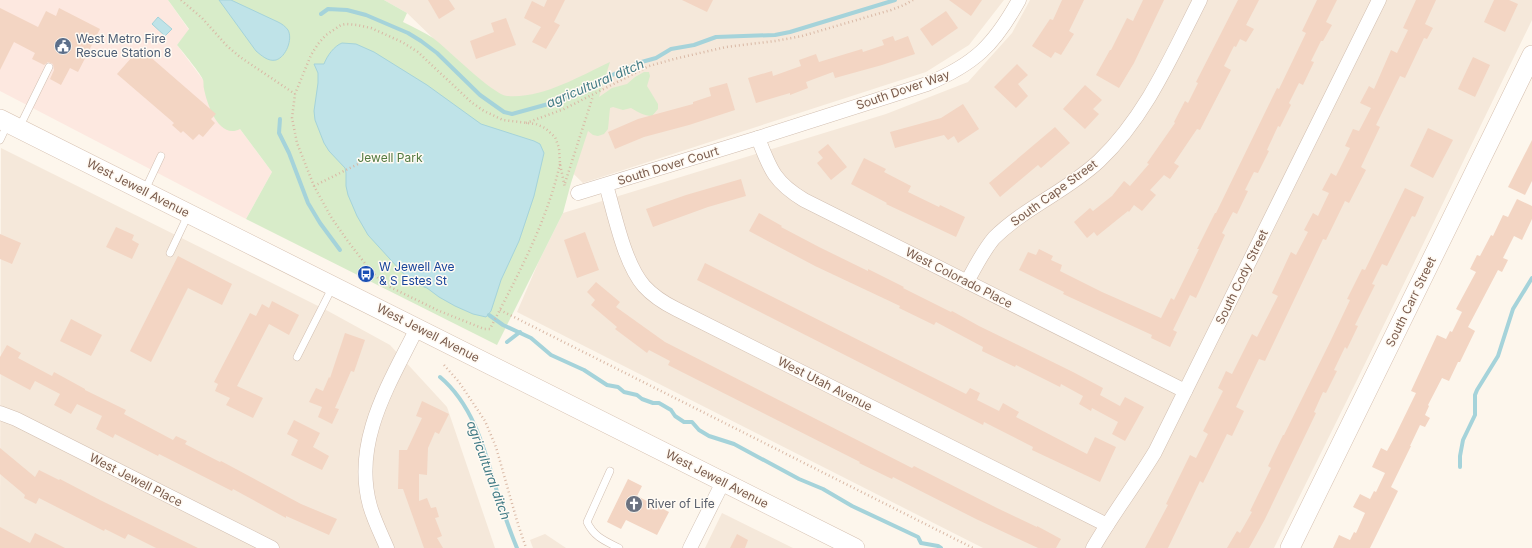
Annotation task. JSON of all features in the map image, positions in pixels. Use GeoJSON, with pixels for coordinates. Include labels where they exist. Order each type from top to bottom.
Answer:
{"type":"FeatureCollection","features":[{"type":"Feature","properties":{"kind":"main road","name":"South Carr Street"},"geometry":{"type":"LineString","coordinates":[[1290,548],[1532,56]]}},
{"type":"Feature","properties":{"kind":"main road","name":"West Jewell Avenue"},"geometry":{"type":"LineString","coordinates":[[7,128],[144,191],[855,548]]}},
{"type":"Feature","properties":{"kind":"street","name":"South Dover Way"},"geometry":{"type":"LineString","coordinates":[[758,138],[927,84],[952,74],[980,54],[1007,22],[1019,0]]}},
{"type":"Feature","properties":{"kind":"street","name":"South Cape Street"},"geometry":{"type":"LineString","coordinates":[[967,282],[987,247],[997,235],[1018,218],[1087,172],[1125,132],[1136,118],[1155,88],[1200,0]]}},
{"type":"Feature","properties":{"kind":"street","name":"South Cody Street"},"geometry":{"type":"LineString","coordinates":[[1093,548],[1139,478],[1154,452],[1379,0]]}},
{"type":"Feature","properties":{"kind":"street","name":"South Dover Court"},"geometry":{"type":"LineString","coordinates":[[578,193],[758,138]]}},
{"type":"Feature","properties":{"kind":"street","name":"West Colorado Place"},"geometry":{"type":"LineString","coordinates":[[758,138],[772,174],[793,194],[1185,391]]}},
{"type":"Feature","properties":{"kind":"street","name":"West Utah Avenue"},"geometry":{"type":"LineString","coordinates":[[606,185],[627,256],[633,271],[644,287],[658,299],[683,313],[1107,525]]}},
{"type":"Feature","properties":{"kind":"street"},"geometry":{"type":"LineString","coordinates":[[387,548],[372,514],[368,496],[364,469],[367,444],[378,409],[418,328]]}},
{"type":"Feature","properties":{"kind":"street","name":"West Jewell Place"},"geometry":{"type":"LineString","coordinates":[[0,413],[16,419],[272,548]]}},
{"type":"Feature","properties":{"kind":"street"},"geometry":{"type":"LineString","coordinates":[[690,548],[723,482]]}},
{"type":"Feature","properties":{"kind":"lane"},"geometry":{"type":"LineString","coordinates":[[7,128],[49,67]]}},
{"type":"Feature","properties":{"kind":"lane"},"geometry":{"type":"LineString","coordinates":[[144,191],[161,156]]}},
{"type":"Feature","properties":{"kind":"lane"},"geometry":{"type":"LineString","coordinates":[[170,252],[189,214]]}},
{"type":"Feature","properties":{"kind":"lane"},"geometry":{"type":"LineString","coordinates":[[297,357],[333,286]]}},
{"type":"Feature","properties":{"kind":"lane"},"geometry":{"type":"LineString","coordinates":[[610,471],[587,522],[590,530],[597,538],[619,548]]}},
{"type":"Feature","properties":{"kind":"path"},"geometry":{"type":"LineString","coordinates":[[181,0],[202,18],[227,46],[240,57],[294,94]]}},
{"type":"Feature","properties":{"kind":"path"},"geometry":{"type":"LineString","coordinates":[[526,123],[541,116],[564,109],[649,66],[726,47],[775,42],[802,36],[891,10],[913,0]]}},
{"type":"Feature","properties":{"kind":"path"},"geometry":{"type":"LineString","coordinates":[[560,164],[554,190],[526,260],[490,329],[484,329],[436,310],[384,284],[370,270],[340,231],[314,186],[294,132],[292,111],[294,94],[311,55],[326,35],[341,26],[357,25],[371,28],[402,42],[418,52],[471,102],[491,115],[503,120],[536,124],[545,128],[555,137],[559,148],[560,164],[567,194],[578,193]]}},
{"type":"Feature","properties":{"kind":"path"},"geometry":{"type":"LineString","coordinates":[[565,185],[593,95]]}},
{"type":"Feature","properties":{"kind":"path"},"geometry":{"type":"LineString","coordinates":[[314,186],[358,164]]}},
{"type":"Feature","properties":{"kind":"path"},"geometry":{"type":"LineString","coordinates":[[500,310],[973,548]]}},
{"type":"Feature","properties":{"kind":"path"},"geometry":{"type":"LineString","coordinates":[[444,365],[459,382],[485,421],[496,447],[526,548]]}},
{"type":"Feature","properties":{"kind":"shaded area"},"geometry":{"type":"Polygon","coordinates":[[[0,0],[168,0],[189,30],[177,45],[272,172],[246,219],[0,91],[0,0]]]}},
{"type":"Feature","properties":{"kind":"shaded area"},"geometry":{"type":"Polygon","coordinates":[[[384,0],[1004,0],[969,45],[926,72],[583,183],[407,13],[384,0]]]}},
{"type":"Feature","properties":{"kind":"shaded area"},"geometry":{"type":"Polygon","coordinates":[[[1030,0],[1532,0],[1532,20],[1274,548],[983,548],[517,312],[539,261],[563,213],[886,114],[968,82],[1012,33],[1030,0]]]}},
{"type":"Feature","properties":{"kind":"shaded area"},"geometry":{"type":"Polygon","coordinates":[[[1,148],[328,311],[390,345],[447,407],[495,548],[0,548],[1,148]]]}},
{"type":"Feature","properties":{"kind":"shaded area"},"geometry":{"type":"Polygon","coordinates":[[[722,513],[793,548],[705,548],[722,513]]]}},
{"type":"Feature","properties":{"kind":"shaded area"},"geometry":{"type":"Polygon","coordinates":[[[545,534],[566,548],[533,548],[530,540],[545,534]]]}},
{"type":"Feature","properties":{"kind":"green space","name":"Jewell Park"},"geometry":{"type":"Polygon","coordinates":[[[168,0],[384,0],[407,13],[403,22],[433,38],[491,88],[507,96],[534,94],[547,90],[573,80],[610,62],[599,97],[612,88],[627,84],[644,72],[649,72],[650,76],[647,86],[658,104],[658,109],[652,116],[649,116],[631,108],[623,110],[613,107],[610,108],[608,129],[604,134],[598,136],[593,135],[588,131],[563,213],[497,345],[246,219],[272,172],[240,129],[233,131],[226,130],[215,119],[208,103],[202,77],[177,45],[189,29],[168,0]]]}},
{"type":"Feature","properties":{"kind":"water"},"geometry":{"type":"Polygon","coordinates":[[[219,0],[231,0],[285,26],[288,30],[290,38],[286,52],[276,60],[265,58],[256,51],[219,0]]]}},
{"type":"Feature","properties":{"kind":"water"},"geometry":{"type":"Polygon","coordinates":[[[158,17],[172,29],[165,36],[152,24],[158,17]]]}},
{"type":"Feature","properties":{"kind":"water"},"geometry":{"type":"Polygon","coordinates":[[[342,43],[356,44],[374,52],[427,85],[481,124],[540,144],[544,153],[534,196],[519,241],[501,280],[491,311],[486,317],[473,314],[455,306],[427,288],[411,282],[368,235],[357,216],[348,195],[345,168],[329,151],[324,143],[315,120],[314,111],[318,73],[314,64],[324,64],[336,46],[342,43]]]}},
{"type":"Feature","properties":{"kind":"building"},"geometry":{"type":"Polygon","coordinates":[[[428,0],[449,0],[455,9],[439,19],[428,0]]]}},
{"type":"Feature","properties":{"kind":"building"},"geometry":{"type":"Polygon","coordinates":[[[547,0],[565,0],[554,22],[560,25],[546,49],[532,42],[541,27],[524,18],[532,1],[544,7],[547,0]]]}},
{"type":"Feature","properties":{"kind":"building"},"geometry":{"type":"Polygon","coordinates":[[[682,0],[713,0],[707,12],[682,0]]]}},
{"type":"Feature","properties":{"kind":"building"},"geometry":{"type":"Polygon","coordinates":[[[949,0],[982,0],[971,16],[949,0]]]}},
{"type":"Feature","properties":{"kind":"building"},"geometry":{"type":"Polygon","coordinates":[[[1062,0],[1084,0],[1069,31],[1074,34],[1061,55],[1055,52],[1051,58],[1032,46],[1050,19],[1053,20],[1062,0]]]}},
{"type":"Feature","properties":{"kind":"building"},"geometry":{"type":"Polygon","coordinates":[[[1143,0],[1164,0],[1134,63],[1119,88],[1096,75],[1111,50],[1127,18],[1133,21],[1143,0]]]}},
{"type":"Feature","properties":{"kind":"building"},"geometry":{"type":"Polygon","coordinates":[[[1238,0],[1259,0],[1246,25],[1254,29],[1246,42],[1240,39],[1236,47],[1234,46],[1224,66],[1231,70],[1200,130],[1197,129],[1174,163],[1179,166],[1170,179],[1164,175],[1150,190],[1156,195],[1142,211],[1134,205],[1129,212],[1128,211],[1097,236],[1094,232],[1087,238],[1074,222],[1090,208],[1093,211],[1112,196],[1124,181],[1130,186],[1149,164],[1147,163],[1175,123],[1174,122],[1185,101],[1188,103],[1198,83],[1196,82],[1238,0]]]}},
{"type":"Feature","properties":{"kind":"building"},"geometry":{"type":"Polygon","coordinates":[[[1317,0],[1337,0],[1326,22],[1332,25],[1323,41],[1321,41],[1311,61],[1314,62],[1303,85],[1299,83],[1289,103],[1291,105],[1280,127],[1278,126],[1267,150],[1269,151],[1258,173],[1254,172],[1245,190],[1248,191],[1237,214],[1233,212],[1222,233],[1225,235],[1196,298],[1190,295],[1173,330],[1177,332],[1170,347],[1151,338],[1152,335],[1063,294],[1064,292],[1019,270],[1028,252],[1036,255],[1039,249],[1053,256],[1051,260],[1062,265],[1060,271],[1102,292],[1161,318],[1171,298],[1174,300],[1199,249],[1197,249],[1277,88],[1279,89],[1306,33],[1302,31],[1317,0]]]}},
{"type":"Feature","properties":{"kind":"building"},"geometry":{"type":"Polygon","coordinates":[[[1416,0],[1436,0],[1425,24],[1433,28],[1427,39],[1424,38],[1405,78],[1400,76],[1376,125],[1380,127],[1361,167],[1366,170],[1349,203],[1345,201],[1326,240],[1323,239],[1265,361],[1259,359],[1236,407],[1244,411],[1232,436],[1227,434],[1203,483],[1200,481],[1168,548],[1145,548],[1168,505],[1166,504],[1190,455],[1196,458],[1208,434],[1203,431],[1223,391],[1218,388],[1226,371],[1232,374],[1252,334],[1257,337],[1278,296],[1272,293],[1291,252],[1296,255],[1308,232],[1304,230],[1313,213],[1318,216],[1329,193],[1322,190],[1331,173],[1336,176],[1350,148],[1345,146],[1353,129],[1359,131],[1371,108],[1360,103],[1369,86],[1374,89],[1391,50],[1397,53],[1408,30],[1403,28],[1416,0]]]}},
{"type":"Feature","properties":{"kind":"building"},"geometry":{"type":"Polygon","coordinates":[[[1494,0],[1509,0],[1518,4],[1505,32],[1484,22],[1494,0]]]}},
{"type":"Feature","properties":{"kind":"building"},"geometry":{"type":"Polygon","coordinates":[[[0,8],[38,27],[46,11],[56,16],[59,8],[100,29],[78,72],[70,68],[61,85],[50,79],[54,70],[53,64],[48,62],[44,65],[32,59],[35,53],[14,42],[0,70],[0,8]]]}},
{"type":"Feature","properties":{"kind":"building"},"geometry":{"type":"Polygon","coordinates":[[[946,11],[958,28],[932,46],[920,29],[946,11]]]}},
{"type":"Feature","properties":{"kind":"building"},"geometry":{"type":"Polygon","coordinates":[[[506,18],[516,45],[476,59],[470,41],[494,32],[491,23],[506,18]]]}},
{"type":"Feature","properties":{"kind":"building"},"geometry":{"type":"Polygon","coordinates":[[[893,36],[895,41],[908,36],[915,54],[835,78],[833,72],[806,82],[808,88],[790,95],[790,93],[756,103],[748,78],[772,71],[773,76],[801,66],[799,60],[816,54],[819,62],[862,49],[863,52],[884,45],[882,40],[893,36]]]}},
{"type":"Feature","properties":{"kind":"building"},"geometry":{"type":"Polygon","coordinates":[[[140,48],[216,114],[211,119],[215,123],[203,137],[199,134],[193,140],[183,131],[181,133],[172,125],[174,123],[117,74],[140,48]]]}},
{"type":"Feature","properties":{"kind":"building"},"geometry":{"type":"Polygon","coordinates":[[[1473,57],[1490,65],[1475,97],[1458,89],[1473,57]]]}},
{"type":"Feature","properties":{"kind":"building"},"geometry":{"type":"Polygon","coordinates":[[[1017,64],[1028,75],[1018,84],[1028,96],[1016,108],[994,87],[1017,64]]]}},
{"type":"Feature","properties":{"kind":"building"},"geometry":{"type":"Polygon","coordinates":[[[727,83],[735,110],[689,125],[644,137],[615,149],[608,132],[638,119],[693,104],[693,102],[711,96],[709,88],[727,83]]]}},
{"type":"Feature","properties":{"kind":"building"},"geometry":{"type":"Polygon","coordinates":[[[1085,85],[1102,100],[1093,109],[1099,114],[1085,129],[1063,109],[1085,85]]]}},
{"type":"Feature","properties":{"kind":"building"},"geometry":{"type":"Polygon","coordinates":[[[963,104],[979,129],[958,143],[954,136],[948,140],[944,135],[895,148],[890,132],[941,118],[963,104]]]}},
{"type":"Feature","properties":{"kind":"building"},"geometry":{"type":"Polygon","coordinates":[[[1055,127],[1070,143],[1041,168],[1038,165],[1000,197],[989,183],[1055,127]]]}},
{"type":"Feature","properties":{"kind":"building"},"geometry":{"type":"Polygon","coordinates":[[[1428,128],[1453,140],[1433,178],[1410,166],[1428,128]]]}},
{"type":"Feature","properties":{"kind":"building"},"geometry":{"type":"Polygon","coordinates":[[[1532,140],[1532,181],[1525,195],[1508,187],[1532,140]]]}},
{"type":"Feature","properties":{"kind":"building"},"geometry":{"type":"Polygon","coordinates":[[[828,144],[847,167],[831,180],[817,163],[823,158],[818,152],[828,144]]]}},
{"type":"Feature","properties":{"kind":"building"},"geometry":{"type":"Polygon","coordinates":[[[864,158],[886,169],[884,172],[911,186],[908,192],[939,207],[940,205],[965,217],[956,237],[886,204],[887,203],[851,184],[864,158]]]}},
{"type":"Feature","properties":{"kind":"building"},"geometry":{"type":"Polygon","coordinates":[[[741,179],[746,196],[708,207],[653,227],[646,209],[686,195],[741,179]]]}},
{"type":"Feature","properties":{"kind":"building"},"geometry":{"type":"Polygon","coordinates":[[[1405,188],[1424,197],[1415,217],[1412,216],[1387,266],[1382,264],[1372,284],[1375,285],[1355,325],[1358,326],[1347,349],[1345,347],[1334,370],[1337,371],[1326,393],[1323,392],[1314,412],[1316,413],[1265,519],[1249,548],[1227,548],[1237,531],[1240,533],[1252,512],[1250,511],[1271,468],[1268,466],[1350,300],[1347,299],[1362,269],[1365,270],[1405,188]]]}},
{"type":"Feature","properties":{"kind":"building"},"geometry":{"type":"Polygon","coordinates":[[[1517,199],[1532,206],[1532,219],[1522,240],[1514,236],[1503,258],[1508,260],[1502,272],[1498,270],[1468,327],[1475,331],[1460,362],[1458,362],[1449,381],[1442,378],[1428,405],[1429,406],[1425,415],[1430,418],[1425,427],[1420,425],[1391,487],[1398,491],[1370,548],[1333,548],[1339,535],[1350,540],[1354,532],[1356,533],[1365,513],[1353,507],[1360,494],[1370,499],[1374,491],[1376,492],[1385,473],[1372,467],[1381,448],[1387,451],[1394,438],[1416,393],[1411,391],[1437,335],[1446,339],[1450,331],[1452,332],[1462,312],[1456,309],[1476,272],[1470,269],[1477,255],[1480,256],[1491,235],[1493,236],[1503,215],[1508,217],[1517,199]]]}},
{"type":"Feature","properties":{"kind":"building"},"geometry":{"type":"Polygon","coordinates":[[[759,213],[782,226],[781,227],[819,247],[868,271],[868,269],[1103,388],[1100,395],[1120,406],[1125,397],[1144,407],[1125,441],[1112,434],[1118,422],[1092,408],[1091,411],[1079,404],[1083,396],[1061,384],[1060,387],[1016,365],[1015,367],[982,351],[983,347],[936,322],[934,325],[899,308],[900,306],[815,266],[749,231],[759,213]]]}},
{"type":"Feature","properties":{"kind":"building"},"geometry":{"type":"Polygon","coordinates":[[[116,227],[134,235],[132,240],[139,244],[132,259],[106,247],[116,227]]]}},
{"type":"Feature","properties":{"kind":"building"},"geometry":{"type":"Polygon","coordinates":[[[585,232],[599,270],[577,278],[564,240],[585,232]]]}},
{"type":"Feature","properties":{"kind":"building"},"geometry":{"type":"Polygon","coordinates":[[[0,234],[21,243],[12,264],[0,259],[0,234]]]}},
{"type":"Feature","properties":{"kind":"building"},"geometry":{"type":"Polygon","coordinates":[[[178,256],[232,284],[222,305],[188,288],[151,362],[130,351],[178,256]]]}},
{"type":"Feature","properties":{"kind":"building"},"geometry":{"type":"Polygon","coordinates":[[[705,263],[966,394],[970,388],[980,393],[977,400],[999,411],[1003,403],[1019,412],[1016,417],[1087,454],[1095,437],[1116,447],[1100,482],[1032,450],[1033,447],[984,422],[983,425],[697,280],[705,263]]]}},
{"type":"Feature","properties":{"kind":"building"},"geometry":{"type":"Polygon","coordinates":[[[596,282],[620,302],[616,307],[665,342],[912,468],[914,466],[997,508],[1037,526],[1061,539],[1056,548],[1038,548],[976,519],[893,477],[892,479],[668,365],[670,361],[649,350],[647,353],[615,329],[617,327],[591,305],[595,300],[587,292],[596,282]]]}},
{"type":"Feature","properties":{"kind":"building"},"geometry":{"type":"Polygon","coordinates":[[[272,301],[299,315],[289,335],[269,324],[237,386],[263,398],[253,418],[226,405],[230,398],[215,391],[218,384],[214,382],[250,313],[256,316],[262,304],[269,308],[272,301]]]}},
{"type":"Feature","properties":{"kind":"building"},"geometry":{"type":"Polygon","coordinates":[[[71,319],[102,335],[91,356],[60,341],[71,319]]]}},
{"type":"Feature","properties":{"kind":"building"},"geometry":{"type":"Polygon","coordinates":[[[345,333],[365,340],[354,372],[351,371],[335,408],[339,409],[332,424],[318,417],[322,407],[309,402],[316,388],[323,391],[329,377],[330,378],[345,333]]]}},
{"type":"Feature","properties":{"kind":"building"},"geometry":{"type":"Polygon","coordinates":[[[7,345],[21,353],[18,358],[52,376],[54,372],[85,390],[126,410],[124,414],[173,440],[176,436],[187,441],[185,444],[220,462],[221,461],[301,504],[337,519],[329,535],[286,516],[286,518],[233,489],[232,491],[159,454],[158,456],[115,434],[113,438],[96,429],[102,416],[77,404],[71,414],[54,405],[60,394],[35,381],[30,390],[0,374],[0,357],[7,345]]]}},
{"type":"Feature","properties":{"kind":"building"},"geometry":{"type":"Polygon","coordinates":[[[422,401],[449,414],[439,434],[435,432],[428,448],[427,475],[419,474],[419,501],[427,498],[431,508],[436,507],[439,517],[435,518],[442,536],[437,538],[443,548],[424,548],[403,489],[398,489],[399,450],[407,450],[422,418],[416,416],[422,401]]]}},
{"type":"Feature","properties":{"kind":"building"},"geometry":{"type":"Polygon","coordinates":[[[294,420],[320,433],[313,447],[329,456],[322,470],[291,455],[298,440],[287,434],[294,420]]]}},
{"type":"Feature","properties":{"kind":"building"},"geometry":{"type":"Polygon","coordinates":[[[0,448],[35,477],[39,470],[59,480],[60,479],[198,548],[156,548],[128,534],[125,539],[105,529],[104,531],[39,498],[36,504],[24,498],[25,495],[0,474],[0,448]]]}},
{"type":"Feature","properties":{"kind":"building","name":"River of Life"},"geometry":{"type":"Polygon","coordinates":[[[628,479],[642,486],[637,496],[669,512],[657,535],[626,520],[621,529],[607,522],[628,479]]]}},
{"type":"Feature","properties":{"kind":"building"},"geometry":{"type":"Polygon","coordinates":[[[0,527],[30,543],[35,533],[65,548],[0,548],[0,527]]]}},
{"type":"Feature","properties":{"kind":"building"},"geometry":{"type":"Polygon","coordinates":[[[737,534],[748,540],[745,548],[730,548],[737,534]]]}},
{"type":"Feature","properties":{"kind":"waterway","name":"agricultural ditch"},"geometry":{"type":"LineString","coordinates":[[321,14],[328,9],[347,10],[366,15],[408,33],[437,53],[480,95],[504,112],[512,114],[552,103],[638,63],[656,58],[671,49],[694,45],[716,37],[775,35],[790,32],[895,0]]}},
{"type":"Feature","properties":{"kind":"waterway","name":"agricultural ditch"},"geometry":{"type":"LineString","coordinates":[[280,119],[279,133],[289,153],[308,203],[320,223],[340,250]]}},
{"type":"Feature","properties":{"kind":"waterway"},"geometry":{"type":"LineString","coordinates":[[1460,467],[1460,456],[1463,440],[1475,415],[1475,395],[1498,356],[1513,309],[1532,278]]}},
{"type":"Feature","properties":{"kind":"waterway"},"geometry":{"type":"LineString","coordinates":[[489,315],[503,325],[531,338],[551,355],[584,370],[607,385],[618,387],[624,392],[637,395],[642,399],[653,403],[659,403],[671,410],[675,416],[684,422],[692,422],[699,430],[709,436],[734,444],[799,479],[823,489],[852,506],[918,537],[921,543],[938,546],[941,548]]}},
{"type":"Feature","properties":{"kind":"waterway"},"geometry":{"type":"LineString","coordinates":[[507,342],[520,332]]}},
{"type":"Feature","properties":{"kind":"waterway","name":"agricultural ditch"},"geometry":{"type":"LineString","coordinates":[[440,377],[453,390],[472,419],[517,548]]}},
{"type":"Feature","properties":{"kind":"place","name":"West Metro Fire Rescue Station 8"},"geometry":{"type":"Point","coordinates":[63,46]}},
{"type":"Feature","properties":{"kind":"place","name":"W Jewell Ave & S Estes St"},"geometry":{"type":"Point","coordinates":[366,274]}},
{"type":"Feature","properties":{"kind":"place","name":"River of Life"},"geometry":{"type":"Point","coordinates":[634,504]}}]}
